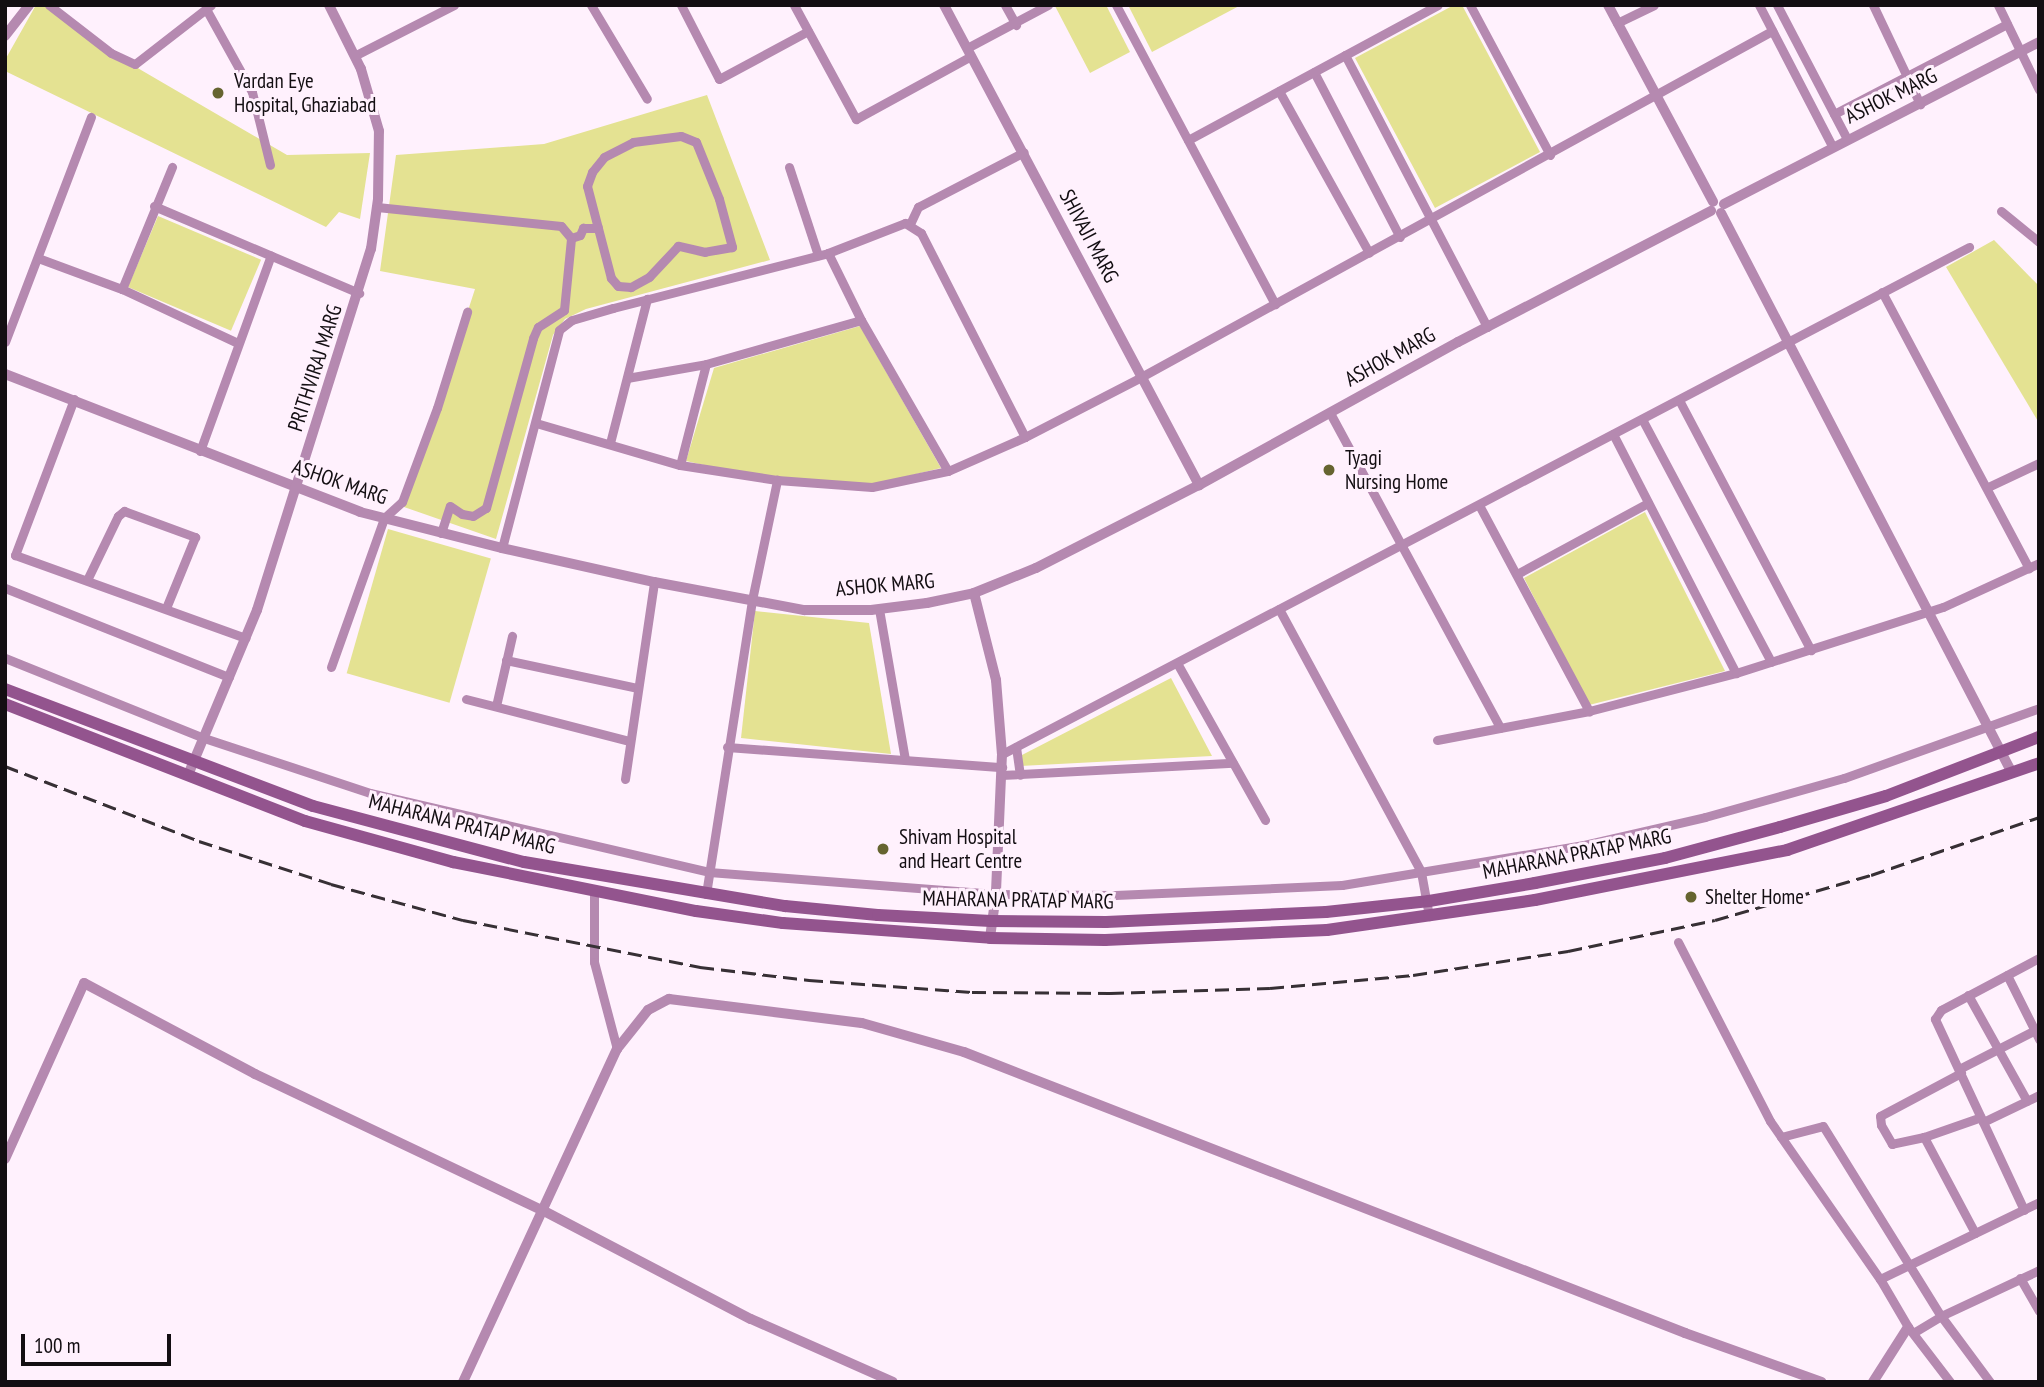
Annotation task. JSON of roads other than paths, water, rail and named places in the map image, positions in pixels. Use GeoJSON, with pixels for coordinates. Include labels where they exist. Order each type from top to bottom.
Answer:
{"type":"FeatureCollection","features":[{"type":"Feature","properties":{"kind":"main road","name":"MAHARANA PRATAP MARG"},"geometry":{"type":"LineString","coordinates":[[5,690],[313,806],[524,862],[706,894],[878,915],[991,921],[1106,922],[1227,918],[1326,912],[1429,901],[1665,858],[1886,796],[2039,737]]}},
{"type":"Feature","properties":{"kind":"main road","name":"MAHARANA PRATAP MARG"},"geometry":{"type":"LineString","coordinates":[[5,705],[305,821],[467,865],[594,891],[783,923],[990,938],[1226,937],[1327,930],[1665,877],[1787,850],[2039,762]]}},
{"type":"Feature","properties":{"kind":"street"},"geometry":{"type":"LineString","coordinates":[[5,36],[30,5]]}},
{"type":"Feature","properties":{"kind":"street"},"geometry":{"type":"LineString","coordinates":[[49,5],[111,53],[135,64],[208,7],[252,92],[270,165]]}},
{"type":"Feature","properties":{"kind":"street","name":"PRITHVIRAJ MARG"},"geometry":{"type":"LineString","coordinates":[[188,775],[245,638],[296,489],[371,248],[377,207],[379,131],[356,55],[330,5]]}},
{"type":"Feature","properties":{"kind":"street"},"geometry":{"type":"LineString","coordinates":[[356,55],[454,5]]}},
{"type":"Feature","properties":{"kind":"street"},"geometry":{"type":"LineString","coordinates":[[591,5],[647,99]]}},
{"type":"Feature","properties":{"kind":"street"},"geometry":{"type":"LineString","coordinates":[[681,5],[719,79],[808,31]]}},
{"type":"Feature","properties":{"kind":"street"},"geometry":{"type":"LineString","coordinates":[[794,5],[856,119],[1048,5]]}},
{"type":"Feature","properties":{"kind":"street","name":"SHIVAJI MARG"},"geometry":{"type":"LineString","coordinates":[[944,5],[1199,485]]}},
{"type":"Feature","properties":{"kind":"street"},"geometry":{"type":"LineString","coordinates":[[1005,5],[1016,24]]}},
{"type":"Feature","properties":{"kind":"street"},"geometry":{"type":"LineString","coordinates":[[1116,5],[1275,304]]}},
{"type":"Feature","properties":{"kind":"street"},"geometry":{"type":"LineString","coordinates":[[1188,140],[1437,5]]}},
{"type":"Feature","properties":{"kind":"street"},"geometry":{"type":"LineString","coordinates":[[1470,5],[1550,155]]}},
{"type":"Feature","properties":{"kind":"street"},"geometry":{"type":"LineString","coordinates":[[1608,5],[1717,207],[2011,773]]}},
{"type":"Feature","properties":{"kind":"street"},"geometry":{"type":"LineString","coordinates":[[1618,23],[1654,5]]}},
{"type":"Feature","properties":{"kind":"street"},"geometry":{"type":"LineString","coordinates":[[1759,5],[1832,146]]}},
{"type":"Feature","properties":{"kind":"street"},"geometry":{"type":"LineString","coordinates":[[1777,5],[1847,139]]}},
{"type":"Feature","properties":{"kind":"street"},"geometry":{"type":"LineString","coordinates":[[1873,5],[1920,104]]}},
{"type":"Feature","properties":{"kind":"street"},"geometry":{"type":"LineString","coordinates":[[1998,5],[2039,90]]}},
{"type":"Feature","properties":{"kind":"street"},"geometry":{"type":"LineString","coordinates":[[1834,114],[2007,24]]}},
{"type":"Feature","properties":{"kind":"street"},"geometry":{"type":"LineString","coordinates":[[536,423],[680,465],[778,480],[872,487],[948,471],[1025,437],[1141,377],[1772,31]]}},
{"type":"Feature","properties":{"kind":"street","name":"ASHOK MARG"},"geometry":{"type":"LineString","coordinates":[[5,374],[74,399],[296,489],[384,518],[654,582],[804,610],[879,609],[974,593],[1036,568],[1199,485],[1487,327],[1832,146],[2039,43]]}},
{"type":"Feature","properties":{"kind":"street"},"geometry":{"type":"LineString","coordinates":[[1345,55],[1487,327]]}},
{"type":"Feature","properties":{"kind":"street"},"geometry":{"type":"LineString","coordinates":[[1314,72],[1400,237]]}},
{"type":"Feature","properties":{"kind":"street"},"geometry":{"type":"LineString","coordinates":[[1279,91],[1369,253]]}},
{"type":"Feature","properties":{"kind":"street"},"geometry":{"type":"LineString","coordinates":[[5,342],[91,117]]}},
{"type":"Feature","properties":{"kind":"street"},"geometry":{"type":"LineString","coordinates":[[681,136],[696,142],[719,199],[732,247],[705,252],[678,246],[649,277],[631,287],[618,286],[611,278],[598,228],[587,186],[592,172],[604,157],[633,142],[681,136]]}},
{"type":"Feature","properties":{"kind":"street"},"geometry":{"type":"LineString","coordinates":[[909,224],[918,207],[1024,152]]}},
{"type":"Feature","properties":{"kind":"street"},"geometry":{"type":"LineString","coordinates":[[122,289],[172,167]]}},
{"type":"Feature","properties":{"kind":"street"},"geometry":{"type":"LineString","coordinates":[[789,167],[823,254],[948,471]]}},
{"type":"Feature","properties":{"kind":"street"},"geometry":{"type":"LineString","coordinates":[[154,206],[359,293]]}},
{"type":"Feature","properties":{"kind":"street"},"geometry":{"type":"LineString","coordinates":[[377,207],[561,226],[570,238],[564,310],[538,327],[533,338],[486,508],[473,516],[461,514],[450,506],[441,533]]}},
{"type":"Feature","properties":{"kind":"street"},"geometry":{"type":"LineString","coordinates":[[2001,211],[2039,242]]}},
{"type":"Feature","properties":{"kind":"street"},"geometry":{"type":"LineString","coordinates":[[502,548],[559,330],[572,320],[823,254],[900,224],[909,224],[921,233],[1025,437]]}},
{"type":"Feature","properties":{"kind":"street"},"geometry":{"type":"LineString","coordinates":[[570,238],[580,235],[583,228],[598,228]]}},
{"type":"Feature","properties":{"kind":"street"},"geometry":{"type":"LineString","coordinates":[[1002,754],[1969,247]]}},
{"type":"Feature","properties":{"kind":"street"},"geometry":{"type":"LineString","coordinates":[[200,451],[271,255]]}},
{"type":"Feature","properties":{"kind":"street"},"geometry":{"type":"LineString","coordinates":[[38,258],[122,289],[238,343]]}},
{"type":"Feature","properties":{"kind":"street"},"geometry":{"type":"LineString","coordinates":[[1882,292],[2029,568]]}},
{"type":"Feature","properties":{"kind":"street"},"geometry":{"type":"LineString","coordinates":[[610,443],[647,299]]}},
{"type":"Feature","properties":{"kind":"street"},"geometry":{"type":"LineString","coordinates":[[331,667],[384,518],[402,502],[437,408],[467,312]]}},
{"type":"Feature","properties":{"kind":"street"},"geometry":{"type":"LineString","coordinates":[[627,378],[706,364],[861,320]]}},
{"type":"Feature","properties":{"kind":"street"},"geometry":{"type":"LineString","coordinates":[[680,465],[706,364]]}},
{"type":"Feature","properties":{"kind":"street"},"geometry":{"type":"LineString","coordinates":[[74,399],[15,555],[245,638]]}},
{"type":"Feature","properties":{"kind":"street"},"geometry":{"type":"LineString","coordinates":[[1679,400],[1811,650]]}},
{"type":"Feature","properties":{"kind":"street"},"geometry":{"type":"LineString","coordinates":[[1330,413],[1500,728]]}},
{"type":"Feature","properties":{"kind":"street"},"geometry":{"type":"LineString","coordinates":[[1642,419],[1771,662]]}},
{"type":"Feature","properties":{"kind":"street"},"geometry":{"type":"LineString","coordinates":[[1613,435],[1736,673]]}},
{"type":"Feature","properties":{"kind":"street"},"geometry":{"type":"LineString","coordinates":[[1988,487],[2039,463]]}},
{"type":"Feature","properties":{"kind":"street"},"geometry":{"type":"LineString","coordinates":[[706,894],[752,600],[778,480]]}},
{"type":"Feature","properties":{"kind":"street"},"geometry":{"type":"LineString","coordinates":[[1517,574],[1648,503]]}},
{"type":"Feature","properties":{"kind":"street"},"geometry":{"type":"LineString","coordinates":[[1479,505],[1589,711]]}},
{"type":"Feature","properties":{"kind":"street"},"geometry":{"type":"LineString","coordinates":[[87,580],[118,516],[124,511],[195,537],[166,608]]}},
{"type":"Feature","properties":{"kind":"street"},"geometry":{"type":"LineString","coordinates":[[1437,740],[1589,711],[1736,673],[1929,612],[2039,563]]}},
{"type":"Feature","properties":{"kind":"street"},"geometry":{"type":"LineString","coordinates":[[625,779],[654,582]]}},
{"type":"Feature","properties":{"kind":"street"},"geometry":{"type":"LineString","coordinates":[[5,588],[229,677]]}},
{"type":"Feature","properties":{"kind":"street"},"geometry":{"type":"LineString","coordinates":[[974,593],[996,680],[1002,754],[996,894],[990,938]]}},
{"type":"Feature","properties":{"kind":"street"},"geometry":{"type":"LineString","coordinates":[[879,609],[905,760]]}},
{"type":"Feature","properties":{"kind":"street"},"geometry":{"type":"LineString","coordinates":[[1279,609],[1421,872],[1429,901],[1429,916]]}},
{"type":"Feature","properties":{"kind":"street"},"geometry":{"type":"LineString","coordinates":[[496,706],[512,636]]}},
{"type":"Feature","properties":{"kind":"street"},"geometry":{"type":"LineString","coordinates":[[5,658],[204,738],[370,793],[709,872],[996,894],[1239,891],[1342,885],[1584,845],[1706,817],[1844,778],[2039,708]]}},
{"type":"Feature","properties":{"kind":"street"},"geometry":{"type":"LineString","coordinates":[[506,660],[638,688]]}},
{"type":"Feature","properties":{"kind":"street"},"geometry":{"type":"LineString","coordinates":[[1177,663],[1265,820]]}},
{"type":"Feature","properties":{"kind":"street"},"geometry":{"type":"LineString","coordinates":[[466,699],[631,741]]}},
{"type":"Feature","properties":{"kind":"street"},"geometry":{"type":"LineString","coordinates":[[727,747],[905,760],[1020,775],[1233,763]]}},
{"type":"Feature","properties":{"kind":"street"},"geometry":{"type":"LineString","coordinates":[[1016,747],[1020,775]]}},
{"type":"Feature","properties":{"kind":"street"},"geometry":{"type":"LineString","coordinates":[[594,891],[594,962],[617,1049]]}},
{"type":"Feature","properties":{"kind":"street"},"geometry":{"type":"LineString","coordinates":[[1678,942],[1781,1137],[1880,1279],[1911,1330],[1950,1382]]}},
{"type":"Feature","properties":{"kind":"street"},"geometry":{"type":"LineString","coordinates":[[2024,1210],[1936,1016],[1968,995],[2039,958]]}},
{"type":"Feature","properties":{"kind":"street"},"geometry":{"type":"LineString","coordinates":[[2007,975],[2037,1032],[1998,1049],[1880,1116],[1881,1125],[1892,1144],[1982,1120],[2039,1095]]}},
{"type":"Feature","properties":{"kind":"street"},"geometry":{"type":"LineString","coordinates":[[5,1159],[84,983],[255,1074],[544,1212],[751,1319],[893,1382]]}},
{"type":"Feature","properties":{"kind":"street"},"geometry":{"type":"LineString","coordinates":[[1968,995],[2027,1101]]}},
{"type":"Feature","properties":{"kind":"street"},"geometry":{"type":"LineString","coordinates":[[463,1382],[544,1212],[617,1049],[648,1010],[669,999],[862,1023],[964,1052],[1685,1333],[1822,1382]]}},
{"type":"Feature","properties":{"kind":"street"},"geometry":{"type":"LineString","coordinates":[[1781,1137],[1823,1126],[1941,1316],[1990,1382]]}},
{"type":"Feature","properties":{"kind":"street"},"geometry":{"type":"LineString","coordinates":[[1924,1137],[1975,1233]]}},
{"type":"Feature","properties":{"kind":"street"},"geometry":{"type":"LineString","coordinates":[[1880,1279],[2039,1202]]}},
{"type":"Feature","properties":{"kind":"street"},"geometry":{"type":"LineString","coordinates":[[1873,1382],[1911,1330],[2039,1270]]}},
{"type":"Feature","properties":{"kind":"street"},"geometry":{"type":"LineString","coordinates":[[2020,1278],[2039,1311]]}},
{"type":"Feature","properties":{"kind":"railway"},"geometry":{"type":"LineString","coordinates":[[5,766],[199,841],[331,884],[463,920],[700,967],[809,980],[972,992],[1110,993],[1270,988],[1413,975],[1568,951],[1715,920],[1871,875],[2039,817]]}},
{"type":"Feature","properties":{"kind":"place","name":"Vardan Eye Hospital, Ghaziabad"},"geometry":{"type":"Point","coordinates":[218,93]}},
{"type":"Feature","properties":{"kind":"place","name":"Tyagi Nursing Home"},"geometry":{"type":"Point","coordinates":[1329,470]}},
{"type":"Feature","properties":{"kind":"place","name":"Shivam Hospital and Heart Centre"},"geometry":{"type":"Point","coordinates":[883,849]}},
{"type":"Feature","properties":{"kind":"place","name":"Shelter Home"},"geometry":{"type":"Point","coordinates":[1691,897]}}]}
